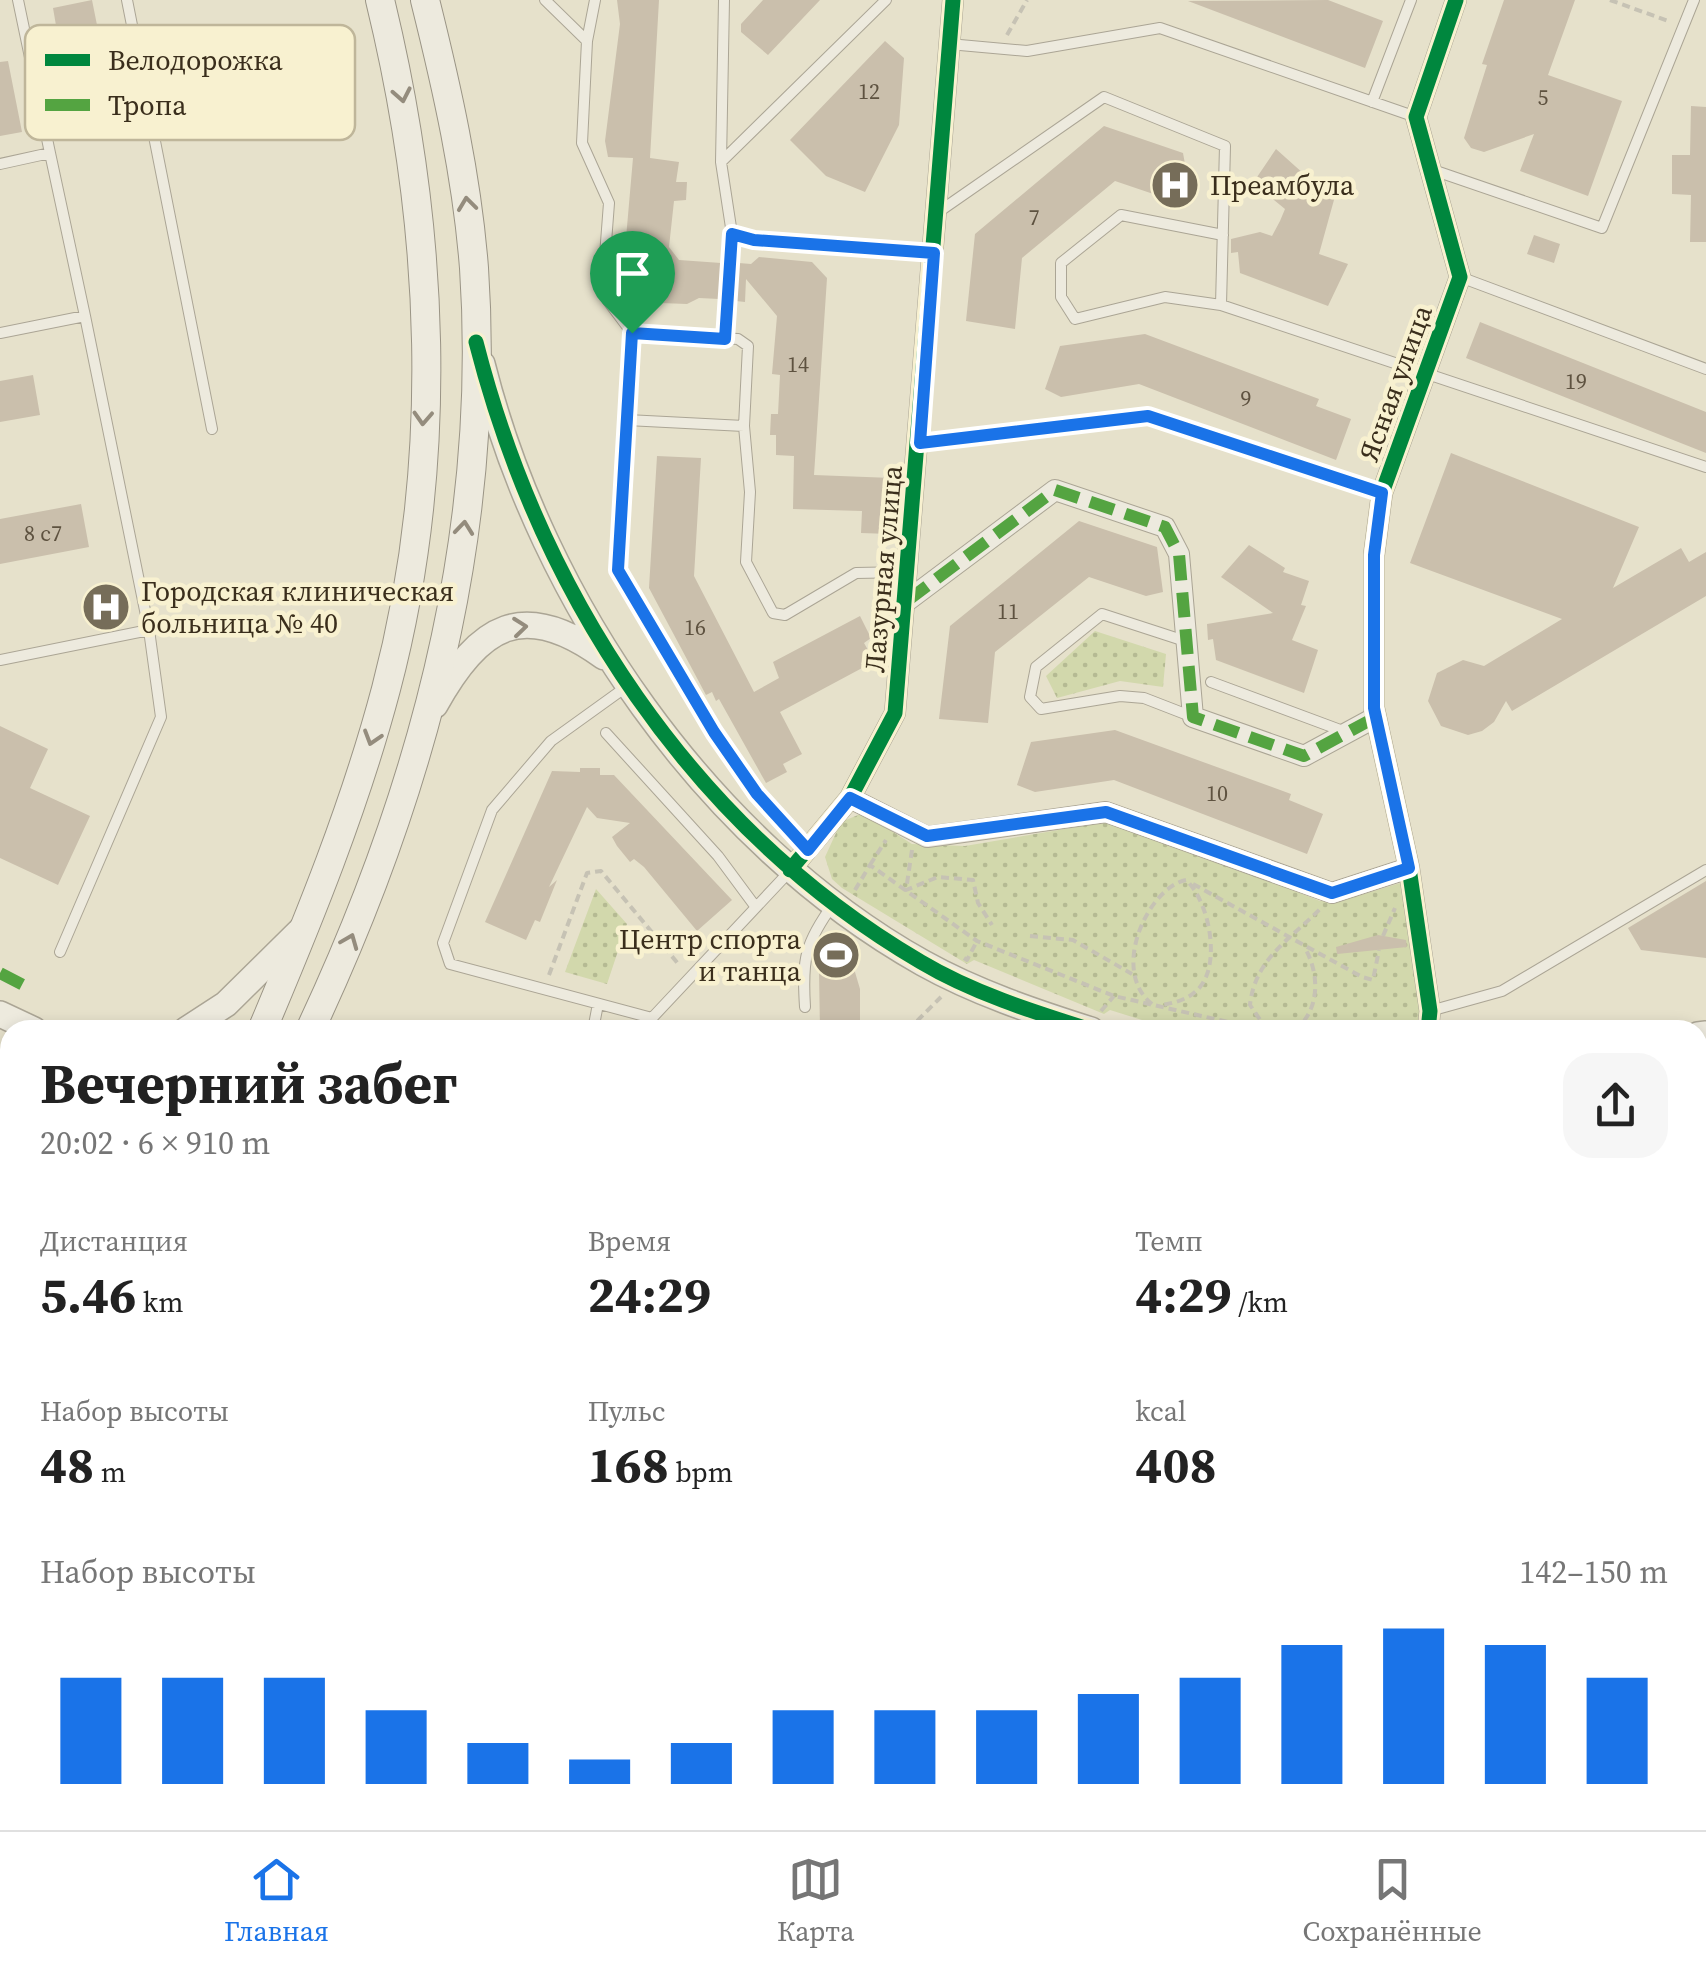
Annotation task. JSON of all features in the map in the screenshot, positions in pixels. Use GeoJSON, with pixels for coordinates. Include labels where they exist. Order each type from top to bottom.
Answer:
{"type":"FeatureCollection","features":[{"type":"Feature","properties":{"kind":"main road"},"geometry":{"type":"LineString","coordinates":[[266,1020],[308,922],[386,688],[405,595],[420,468],[428,288],[409,133],[380,0]]}},
{"type":"Feature","properties":{"kind":"main road"},"geometry":{"type":"LineString","coordinates":[[314,1020],[385,853],[430,714],[464,534],[476,342],[467,202],[425,0]]}},
{"type":"Feature","properties":{"kind":"street","name":"Лазурная улица"},"geometry":{"type":"LineString","coordinates":[[790,870],[850,798],[895,714],[953,0]]}},
{"type":"Feature","properties":{"kind":"street"},"geometry":{"type":"LineString","coordinates":[[1416,117],[1450,1]]}},
{"type":"Feature","properties":{"kind":"street","name":"Ясная улица"},"geometry":{"type":"LineString","coordinates":[[1416,117],[1460,276],[1382,493],[1374,555],[1376,717],[1409,868],[1429,1020]]}},
{"type":"Feature","properties":{"kind":"street"},"geometry":{"type":"LineString","coordinates":[[476,342],[514,466],[608,660],[683,760],[790,870],[922,963],[1026,1010],[1058,1020]]}},
{"type":"Feature","properties":{"kind":"street"},"geometry":{"type":"LineString","coordinates":[[907,601],[1055,490],[1165,527],[1179,554],[1193,717],[1304,756],[1376,717]]}},
{"type":"Feature","properties":{"kind":"street"},"geometry":{"type":"LineString","coordinates":[[430,714],[465,656],[502,628],[553,628],[608,660]]}},
{"type":"Feature","properties":{"kind":"street"},"geometry":{"type":"LineString","coordinates":[[850,798],[927,836],[1106,812],[1332,893],[1409,868]]}},
{"type":"Feature","properties":{"kind":"street"},"geometry":{"type":"LineString","coordinates":[[200,1020],[251,982],[308,922]]}},
{"type":"Feature","properties":{"kind":"lane"},"geometry":{"type":"LineString","coordinates":[[18,0],[25,33]]}},
{"type":"Feature","properties":{"kind":"lane"},"geometry":{"type":"LineString","coordinates":[[127,0],[132,25]]}},
{"type":"Feature","properties":{"kind":"lane"},"geometry":{"type":"LineString","coordinates":[[545,0],[587,41]]}},
{"type":"Feature","properties":{"kind":"lane"},"geometry":{"type":"LineString","coordinates":[[596,0],[587,41],[582,143],[608,204],[605,292],[632,333],[618,570],[714,732],[757,794],[808,850]]}},
{"type":"Feature","properties":{"kind":"lane"},"geometry":{"type":"LineString","coordinates":[[721,162],[886,0]]}},
{"type":"Feature","properties":{"kind":"lane"},"geometry":{"type":"LineString","coordinates":[[1372,102],[1410,0]]}},
{"type":"Feature","properties":{"kind":"lane"},"geometry":{"type":"LineString","coordinates":[[1429,169],[1602,228],[1694,0]]}},
{"type":"Feature","properties":{"kind":"lane"},"geometry":{"type":"LineString","coordinates":[[725,339],[732,234],[721,162],[727,2]]}},
{"type":"Feature","properties":{"kind":"lane"},"geometry":{"type":"LineString","coordinates":[[948,44],[1027,51],[1160,28],[1416,117]]}},
{"type":"Feature","properties":{"kind":"lane"},"geometry":{"type":"LineString","coordinates":[[936,213],[1104,98],[1225,146],[1221,306]]}},
{"type":"Feature","properties":{"kind":"lane"},"geometry":{"type":"LineString","coordinates":[[47,140],[149,630],[161,717],[60,952]]}},
{"type":"Feature","properties":{"kind":"lane"},"geometry":{"type":"LineString","coordinates":[[155,140],[212,429]]}},
{"type":"Feature","properties":{"kind":"lane"},"geometry":{"type":"LineString","coordinates":[[0,164],[50,153]]}},
{"type":"Feature","properties":{"kind":"lane"},"geometry":{"type":"LineString","coordinates":[[1223,235],[1121,214],[1061,263],[1061,296],[1075,319],[1165,297],[1221,306],[1706,467]]}},
{"type":"Feature","properties":{"kind":"lane"},"geometry":{"type":"LineString","coordinates":[[732,234],[754,240],[934,253]]}},
{"type":"Feature","properties":{"kind":"lane"},"geometry":{"type":"LineString","coordinates":[[1460,276],[1706,369]]}},
{"type":"Feature","properties":{"kind":"lane"},"geometry":{"type":"LineString","coordinates":[[0,333],[85,316]]}},
{"type":"Feature","properties":{"kind":"lane"},"geometry":{"type":"LineString","coordinates":[[632,333],[744,341],[748,346],[744,426],[750,492],[746,562],[774,613],[785,615],[866,570],[909,572]]}},
{"type":"Feature","properties":{"kind":"lane"},"geometry":{"type":"LineString","coordinates":[[920,443],[1148,416],[1382,493]]}},
{"type":"Feature","properties":{"kind":"lane"},"geometry":{"type":"LineString","coordinates":[[627,420],[744,426]]}},
{"type":"Feature","properties":{"kind":"lane"},"geometry":{"type":"LineString","coordinates":[[1186,641],[1102,614],[1036,667],[1030,697],[1041,709],[1132,696],[1193,717]]}},
{"type":"Feature","properties":{"kind":"lane"},"geometry":{"type":"LineString","coordinates":[[0,660],[149,630]]}},
{"type":"Feature","properties":{"kind":"lane"},"geometry":{"type":"LineString","coordinates":[[1211,682],[1348,734]]}},
{"type":"Feature","properties":{"kind":"lane"},"geometry":{"type":"LineString","coordinates":[[626,688],[552,742],[492,810],[444,943],[450,964],[598,1004],[640,1020]]}},
{"type":"Feature","properties":{"kind":"lane"},"geometry":{"type":"LineString","coordinates":[[606,732],[718,856],[755,906]]}},
{"type":"Feature","properties":{"kind":"lane"},"geometry":{"type":"LineString","coordinates":[[654,1020],[790,870]]}},
{"type":"Feature","properties":{"kind":"lane"},"geometry":{"type":"LineString","coordinates":[[1429,1020],[1502,991],[1706,870]]}},
{"type":"Feature","properties":{"kind":"lane"},"geometry":{"type":"LineString","coordinates":[[805,1007],[802,960],[812,934],[834,902]]}},
{"type":"Feature","properties":{"kind":"lane"},"geometry":{"type":"LineString","coordinates":[[596,1020],[598,1004]]}},
{"type":"Feature","properties":{"kind":"path"},"geometry":{"type":"LineString","coordinates":[[1001,49],[1026,0]]}},
{"type":"Feature","properties":{"kind":"path"},"geometry":{"type":"LineString","coordinates":[[1610,0],[1684,26]]}},
{"type":"Feature","properties":{"kind":"path"},"geometry":{"type":"LineString","coordinates":[[869,900],[854,890],[888,837],[912,848],[906,890]]}},
{"type":"Feature","properties":{"kind":"path"},"geometry":{"type":"LineString","coordinates":[[870,865],[977,940],[1114,996],[1220,1020]]}},
{"type":"Feature","properties":{"kind":"path"},"geometry":{"type":"LineString","coordinates":[[544,989],[587,874],[600,872],[690,978]]}},
{"type":"Feature","properties":{"kind":"path"},"geometry":{"type":"LineString","coordinates":[[906,890],[938,877],[973,880],[978,904],[992,925]]}},
{"type":"Feature","properties":{"kind":"path"},"geometry":{"type":"LineString","coordinates":[[1186,880],[1373,980],[1379,950]]}},
{"type":"Feature","properties":{"kind":"path"},"geometry":{"type":"LineString","coordinates":[[1156,1006],[1140,992],[1132,974],[1130,954],[1142,928],[1170,889],[1186,880]]}},
{"type":"Feature","properties":{"kind":"path"},"geometry":{"type":"LineString","coordinates":[[1156,1006],[1191,996],[1208,970],[1207,921],[1186,880]]}},
{"type":"Feature","properties":{"kind":"path"},"geometry":{"type":"LineString","coordinates":[[1306,899],[1323,906],[1334,904]]}},
{"type":"Feature","properties":{"kind":"path"},"geometry":{"type":"LineString","coordinates":[[1383,936],[1397,903]]}},
{"type":"Feature","properties":{"kind":"path"},"geometry":{"type":"LineString","coordinates":[[1258,1020],[1251,1011],[1254,982],[1274,950],[1293,937],[1323,906]]}},
{"type":"Feature","properties":{"kind":"path"},"geometry":{"type":"LineString","coordinates":[[1030,936],[1073,940],[1132,974]]}},
{"type":"Feature","properties":{"kind":"path"},"geometry":{"type":"LineString","coordinates":[[954,953],[967,960],[977,940]]}},
{"type":"Feature","properties":{"kind":"path"},"geometry":{"type":"LineString","coordinates":[[1303,944],[1313,966],[1315,989],[1312,1008],[1303,1020]]}},
{"type":"Feature","properties":{"kind":"path"},"geometry":{"type":"LineString","coordinates":[[918,1020],[958,979]]}},
{"type":"Feature","properties":{"kind":"green space"},"geometry":{"type":"Polygon","coordinates":[[[1095,631],[1166,654],[1163,687],[1120,681],[1057,698],[1046,676],[1095,631]]]}},
{"type":"Feature","properties":{"kind":"green space"},"geometry":{"type":"Polygon","coordinates":[[[863,813],[912,844],[965,846],[1117,820],[1320,901],[1344,900],[1407,881],[1424,1020],[1142,1020],[1110,1010],[1104,1014],[974,960],[967,964],[842,888],[832,879],[825,857],[841,822],[863,813]]]}},
{"type":"Feature","properties":{"kind":"green space"},"geometry":{"type":"Polygon","coordinates":[[[596,889],[627,924],[607,984],[565,972],[596,889]]]}},
{"type":"Feature","properties":{"kind":"building"},"geometry":{"type":"Polygon","coordinates":[[[92,0],[97,25],[56,25],[53,8],[92,0]]]}},
{"type":"Feature","properties":{"kind":"building"},"geometry":{"type":"Polygon","coordinates":[[[617,0],[659,0],[650,158],[679,162],[676,182],[687,182],[686,200],[674,201],[669,247],[679,260],[721,263],[719,299],[699,298],[687,304],[634,302],[622,284],[633,158],[608,157],[605,141],[620,24],[617,0]]]}},
{"type":"Feature","properties":{"kind":"building"},"geometry":{"type":"Polygon","coordinates":[[[763,0],[820,0],[768,55],[741,32],[741,24],[763,0]]]}},
{"type":"Feature","properties":{"kind":"building"},"geometry":{"type":"Polygon","coordinates":[[[1328,0],[1383,21],[1365,68],[1188,1],[1328,0]]]}},
{"type":"Feature","properties":{"kind":"building"},"geometry":{"type":"Polygon","coordinates":[[[1504,0],[1575,0],[1548,75],[1622,101],[1588,196],[1520,171],[1534,134],[1484,152],[1471,148],[1464,138],[1487,65],[1482,64],[1504,0]]]}},
{"type":"Feature","properties":{"kind":"building"},"geometry":{"type":"Polygon","coordinates":[[[885,41],[904,58],[899,125],[865,192],[826,176],[790,140],[885,41]]]}},
{"type":"Feature","properties":{"kind":"building"},"geometry":{"type":"Polygon","coordinates":[[[8,61],[22,132],[0,136],[0,62],[8,61]]]}},
{"type":"Feature","properties":{"kind":"building"},"geometry":{"type":"Polygon","coordinates":[[[1691,106],[1706,107],[1706,242],[1690,242],[1691,195],[1672,194],[1672,155],[1690,155],[1691,106]]]}},
{"type":"Feature","properties":{"kind":"building"},"geometry":{"type":"Polygon","coordinates":[[[1104,126],[1183,153],[1191,197],[1171,200],[1115,181],[1022,258],[1015,329],[966,321],[975,234],[1104,126]]]}},
{"type":"Feature","properties":{"kind":"building"},"geometry":{"type":"Polygon","coordinates":[[[1276,149],[1314,183],[1337,189],[1319,254],[1348,264],[1328,306],[1240,273],[1238,252],[1231,253],[1231,239],[1260,232],[1272,236],[1280,221],[1285,209],[1253,183],[1276,149]]]}},
{"type":"Feature","properties":{"kind":"building"},"geometry":{"type":"Polygon","coordinates":[[[1534,235],[1560,244],[1554,263],[1527,254],[1534,235]]]}},
{"type":"Feature","properties":{"kind":"building"},"geometry":{"type":"Polygon","coordinates":[[[759,257],[812,262],[827,278],[814,475],[892,478],[890,534],[861,533],[862,511],[793,509],[794,456],[776,455],[776,435],[770,435],[771,414],[778,414],[780,375],[772,374],[777,316],[746,279],[745,302],[736,301],[739,263],[751,264],[759,257]]]}},
{"type":"Feature","properties":{"kind":"building"},"geometry":{"type":"Polygon","coordinates":[[[1480,322],[1706,412],[1706,453],[1466,358],[1480,322]]]}},
{"type":"Feature","properties":{"kind":"building"},"geometry":{"type":"Polygon","coordinates":[[[1145,334],[1319,399],[1316,406],[1351,419],[1336,460],[1139,384],[1061,397],[1045,389],[1060,346],[1145,334]]]}},
{"type":"Feature","properties":{"kind":"building"},"geometry":{"type":"Polygon","coordinates":[[[33,375],[40,415],[0,422],[0,381],[33,375]]]}},
{"type":"Feature","properties":{"kind":"building"},"geometry":{"type":"Polygon","coordinates":[[[1451,453],[1639,527],[1613,588],[1681,548],[1689,562],[1706,552],[1706,596],[1512,711],[1506,701],[1494,722],[1482,731],[1468,735],[1441,726],[1428,701],[1437,673],[1463,660],[1484,666],[1562,619],[1410,563],[1451,453]]]}},
{"type":"Feature","properties":{"kind":"building"},"geometry":{"type":"Polygon","coordinates":[[[657,456],[701,458],[694,576],[754,692],[779,678],[773,662],[860,616],[871,638],[864,643],[872,657],[861,663],[864,667],[780,712],[802,754],[783,764],[787,772],[766,783],[719,699],[716,701],[712,692],[706,695],[649,588],[657,456]]]}},
{"type":"Feature","properties":{"kind":"building"},"geometry":{"type":"Polygon","coordinates":[[[81,504],[89,547],[0,564],[0,519],[81,504]]]}},
{"type":"Feature","properties":{"kind":"building"},"geometry":{"type":"Polygon","coordinates":[[[1079,521],[1157,547],[1163,592],[1146,596],[1089,577],[995,652],[988,723],[939,719],[950,626],[1079,521]]]}},
{"type":"Feature","properties":{"kind":"building"},"geometry":{"type":"Polygon","coordinates":[[[1249,545],[1285,568],[1283,572],[1309,581],[1301,605],[1306,606],[1292,640],[1318,650],[1304,693],[1216,660],[1213,639],[1208,640],[1207,624],[1273,613],[1221,577],[1249,545]]]}},
{"type":"Feature","properties":{"kind":"building"},"geometry":{"type":"Polygon","coordinates":[[[0,726],[48,749],[30,788],[90,816],[58,885],[0,858],[0,726]]]}},
{"type":"Feature","properties":{"kind":"building"},"geometry":{"type":"Polygon","coordinates":[[[1115,730],[1291,794],[1289,800],[1323,814],[1307,854],[1114,780],[1035,792],[1017,785],[1031,742],[1115,730]]]}},
{"type":"Feature","properties":{"kind":"building"},"geometry":{"type":"Polygon","coordinates":[[[580,768],[600,768],[600,775],[614,775],[732,900],[697,931],[644,867],[634,859],[630,862],[617,846],[612,837],[630,823],[597,818],[587,807],[549,887],[557,880],[540,922],[535,920],[526,940],[485,922],[552,771],[580,772],[580,768]]]}},
{"type":"Feature","properties":{"kind":"building"},"geometry":{"type":"Polygon","coordinates":[[[1706,881],[1706,958],[1641,950],[1628,928],[1706,881]]]}},
{"type":"Feature","properties":{"kind":"building"},"geometry":{"type":"Polygon","coordinates":[[[1378,935],[1406,940],[1407,947],[1337,954],[1336,947],[1378,935]]]}},
{"type":"Feature","properties":{"kind":"building"},"geometry":{"type":"Polygon","coordinates":[[[835,951],[852,962],[860,989],[860,1020],[820,1020],[819,971],[835,951]]]}},
{"type":"Feature","properties":{"kind":"marked path"},"geometry":{"type":"LineString","coordinates":[[907,601],[1055,490],[1165,527],[1179,554],[1193,717],[1304,756],[1376,717]]}},
{"type":"Feature","properties":{"kind":"marked path"},"geometry":{"type":"LineString","coordinates":[[850,798],[927,837],[1106,812],[1332,893],[1409,868]]}},
{"type":"Feature","properties":{"kind":"marked path"},"geometry":{"type":"LineString","coordinates":[[0,973],[27,987]]}},
{"type":"Feature","properties":{"kind":"cycle path"},"geometry":{"type":"LineString","coordinates":[[790,870],[850,798],[895,713],[953,0]]}},
{"type":"Feature","properties":{"kind":"cycle path"},"geometry":{"type":"LineString","coordinates":[[1429,1020],[1409,868],[1374,708],[1374,555],[1382,493],[1460,277],[1416,117],[1456,0]]}},
{"type":"Feature","properties":{"kind":"cycle path"},"geometry":{"type":"LineString","coordinates":[[476,342],[504,436],[541,527],[585,614],[637,697],[697,774],[764,844],[839,907],[941,973],[1060,1020]]}},
{"type":"Feature","properties":{"kind":"place","name":"Преамбула"},"geometry":{"type":"Point","coordinates":[1175,185]}},
{"type":"Feature","properties":{"kind":"place","name":"Городская клиническая больница № 40"},"geometry":{"type":"Point","coordinates":[106,607]}},
{"type":"Feature","properties":{"kind":"place","name":"Центр спорта и танца"},"geometry":{"type":"Point","coordinates":[836,955]}},
{"type":"Feature","properties":{"kind":"route"},"geometry":{"type":"LineString","coordinates":[[732,234],[754,240],[934,253],[920,443],[1148,416],[1382,493],[1374,555],[1374,708],[1409,868],[1332,893],[1106,812],[938,837],[901,827],[850,798],[808,850],[757,794],[714,732],[618,570],[632,333],[725,339],[732,234]]}}]}
